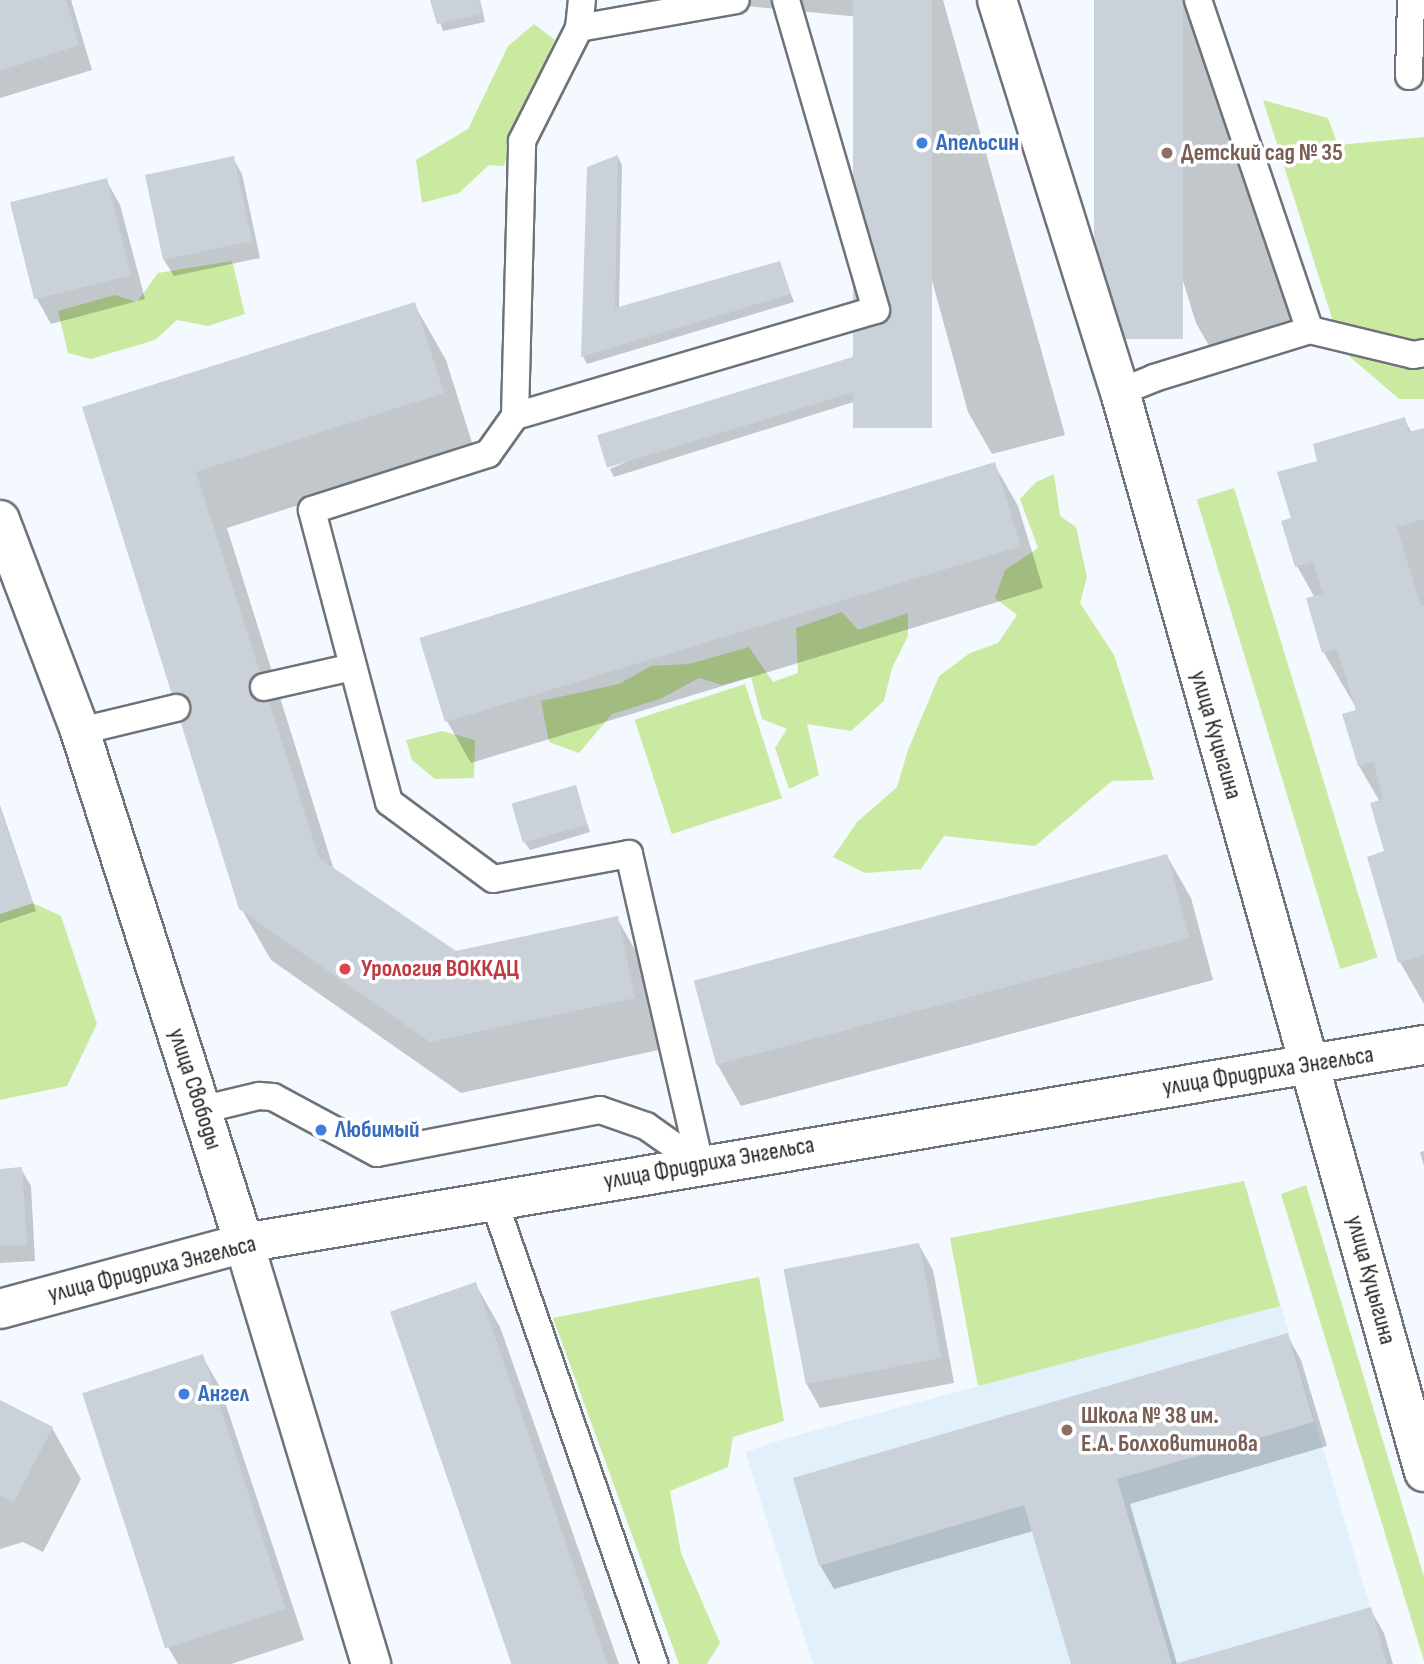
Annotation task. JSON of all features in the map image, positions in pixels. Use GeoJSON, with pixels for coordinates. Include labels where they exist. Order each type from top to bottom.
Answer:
{"type":"FeatureCollection","features":[{"type":"Feature","properties":{"kind":"street","name":"улица Куцыгина"},"geometry":{"type":"LineString","coordinates":[[997,0],[1120,392],[1424,1472]]}},
{"type":"Feature","properties":{"kind":"street","name":"улица Свободы"},"geometry":{"type":"LineString","coordinates":[[0,520],[80,732],[244,1243],[371,1664]]}},
{"type":"Feature","properties":{"kind":"street","name":"улица Фридриха Энгельса"},"geometry":{"type":"LineString","coordinates":[[0,1309],[244,1243],[700,1164],[1424,1045]]}},
{"type":"Feature","properties":{"kind":"lane"},"geometry":{"type":"LineString","coordinates":[[582,0],[579,28],[522,141],[515,416],[488,454],[312,510],[389,802],[493,879],[629,854],[700,1164]]}},
{"type":"Feature","properties":{"kind":"lane"},"geometry":{"type":"LineString","coordinates":[[579,28],[736,0]]}},
{"type":"Feature","properties":{"kind":"lane"},"geometry":{"type":"LineString","coordinates":[[515,416],[876,310],[786,0]]}},
{"type":"Feature","properties":{"kind":"lane"},"geometry":{"type":"LineString","coordinates":[[1198,0],[1310,330]]}},
{"type":"Feature","properties":{"kind":"lane"},"geometry":{"type":"LineString","coordinates":[[1409,76],[1411,0]]}},
{"type":"Feature","properties":{"kind":"lane"},"geometry":{"type":"LineString","coordinates":[[1120,392],[1154,378],[1310,330],[1413,355],[1424,352]]}},
{"type":"Feature","properties":{"kind":"lane"},"geometry":{"type":"LineString","coordinates":[[264,687],[353,667]]}},
{"type":"Feature","properties":{"kind":"lane"},"geometry":{"type":"LineString","coordinates":[[80,732],[176,708]]}},
{"type":"Feature","properties":{"kind":"lane"},"geometry":{"type":"LineString","coordinates":[[201,1110],[259,1096],[273,1097],[377,1153],[600,1110],[646,1126],[700,1164]]}},
{"type":"Feature","properties":{"kind":"lane"},"geometry":{"type":"LineString","coordinates":[[494,1200],[654,1664]]}},
{"type":"Feature","properties":{"kind":"shaded area","name":"Школа № 38 им. Е.А. Болховитинова"},"geometry":{"type":"Polygon","coordinates":[[[1244,1181],[1387,1664],[813,1664],[745,1452],[978,1386],[950,1238],[1244,1181]]]}},
{"type":"Feature","properties":{"kind":"green space"},"geometry":{"type":"Polygon","coordinates":[[[534,24],[555,40],[515,128],[504,166],[489,165],[459,193],[422,203],[416,160],[468,129],[508,46],[534,24]]]}},
{"type":"Feature","properties":{"kind":"green space"},"geometry":{"type":"Polygon","coordinates":[[[1263,100],[1328,118],[1338,145],[1424,137],[1424,399],[1399,399],[1342,350],[1263,100]]]}},
{"type":"Feature","properties":{"kind":"green space"},"geometry":{"type":"Polygon","coordinates":[[[232,261],[245,314],[208,326],[177,320],[155,340],[91,359],[68,353],[58,311],[115,295],[137,302],[158,273],[232,261]]]}},
{"type":"Feature","properties":{"kind":"green space"},"geometry":{"type":"Polygon","coordinates":[[[1054,474],[1060,516],[1076,527],[1087,577],[1080,603],[1114,655],[1154,780],[1112,781],[1035,846],[944,836],[921,869],[865,873],[833,857],[857,822],[897,787],[908,750],[939,676],[970,653],[998,643],[1017,615],[995,598],[1005,570],[1038,548],[1020,499],[1036,482],[1054,474]]]}},
{"type":"Feature","properties":{"kind":"green space"},"geometry":{"type":"Polygon","coordinates":[[[1234,488],[1378,958],[1340,969],[1197,499],[1234,488]]]}},
{"type":"Feature","properties":{"kind":"green space"},"geometry":{"type":"Polygon","coordinates":[[[842,612],[858,630],[908,613],[908,636],[892,668],[884,701],[851,731],[807,724],[819,775],[789,789],[775,748],[787,729],[762,719],[751,677],[722,685],[699,678],[660,699],[612,714],[579,753],[549,742],[541,701],[619,684],[651,666],[689,664],[749,647],[773,682],[798,673],[796,628],[842,612]]]}},
{"type":"Feature","properties":{"kind":"green space"},"geometry":{"type":"Polygon","coordinates":[[[745,684],[782,798],[672,834],[635,720],[745,684]]]}},
{"type":"Feature","properties":{"kind":"green space"},"geometry":{"type":"Polygon","coordinates":[[[442,731],[475,740],[474,778],[435,779],[412,760],[406,740],[442,731]]]}},
{"type":"Feature","properties":{"kind":"green space"},"geometry":{"type":"Polygon","coordinates":[[[33,903],[61,916],[97,1024],[67,1086],[0,1100],[0,914],[33,903]]]}},
{"type":"Feature","properties":{"kind":"green space"},"geometry":{"type":"Polygon","coordinates":[[[1244,1181],[1280,1306],[978,1386],[950,1238],[1244,1181]]]}},
{"type":"Feature","properties":{"kind":"green space"},"geometry":{"type":"Polygon","coordinates":[[[1306,1185],[1424,1577],[1424,1661],[1281,1194],[1306,1185]]]}},
{"type":"Feature","properties":{"kind":"green space"},"geometry":{"type":"Polygon","coordinates":[[[759,1277],[784,1421],[733,1437],[728,1467],[670,1491],[681,1553],[720,1643],[707,1664],[679,1664],[553,1318],[759,1277]]]}},
{"type":"Feature","properties":{"kind":"building"},"geometry":{"type":"Polygon","coordinates":[[[0,0],[66,0],[79,45],[0,71],[0,0]]]}},
{"type":"Feature","properties":{"kind":"building"},"geometry":{"type":"Polygon","coordinates":[[[430,0],[479,0],[482,14],[437,24],[430,0]]]}},
{"type":"Feature","properties":{"kind":"building"},"geometry":{"type":"Polygon","coordinates":[[[853,0],[932,0],[932,428],[853,428],[853,0]]]}},
{"type":"Feature","properties":{"kind":"building"},"geometry":{"type":"Polygon","coordinates":[[[1094,0],[1183,0],[1183,339],[1094,339],[1094,0]]]}},
{"type":"Feature","properties":{"kind":"building"},"geometry":{"type":"Polygon","coordinates":[[[618,155],[615,308],[780,261],[791,294],[581,357],[587,167],[618,155]]]}},
{"type":"Feature","properties":{"kind":"building"},"geometry":{"type":"Polygon","coordinates":[[[234,156],[252,241],[163,260],[145,175],[234,156]]]}},
{"type":"Feature","properties":{"kind":"building"},"geometry":{"type":"Polygon","coordinates":[[[107,178],[131,275],[34,299],[10,202],[107,178]]]}},
{"type":"Feature","properties":{"kind":"building"},"geometry":{"type":"Polygon","coordinates":[[[415,302],[444,393],[196,472],[319,858],[456,951],[618,916],[635,998],[430,1042],[239,909],[82,407],[415,302]]]}},
{"type":"Feature","properties":{"kind":"building"},"geometry":{"type":"Polygon","coordinates":[[[882,348],[892,381],[607,468],[597,435],[882,348]]]}},
{"type":"Feature","properties":{"kind":"building"},"geometry":{"type":"Polygon","coordinates":[[[1405,417],[1409,432],[1424,428],[1424,519],[1397,527],[1421,607],[1424,606],[1424,955],[1398,963],[1367,857],[1384,851],[1370,803],[1383,799],[1373,762],[1358,766],[1342,714],[1356,710],[1337,649],[1322,653],[1306,598],[1323,594],[1313,562],[1295,567],[1281,521],[1291,518],[1277,472],[1317,461],[1313,444],[1405,417]]]}},
{"type":"Feature","properties":{"kind":"building"},"geometry":{"type":"Polygon","coordinates":[[[995,462],[1021,546],[445,722],[419,638],[995,462]]]}},
{"type":"Feature","properties":{"kind":"building"},"geometry":{"type":"Polygon","coordinates":[[[576,785],[587,824],[523,843],[512,803],[576,785]]]}},
{"type":"Feature","properties":{"kind":"building"},"geometry":{"type":"Polygon","coordinates":[[[0,807],[33,903],[0,914],[0,807]]]}},
{"type":"Feature","properties":{"kind":"building"},"geometry":{"type":"Polygon","coordinates":[[[1167,854],[1190,938],[716,1065],[694,981],[1167,854]]]}},
{"type":"Feature","properties":{"kind":"building"},"geometry":{"type":"Polygon","coordinates":[[[22,1167],[27,1245],[0,1246],[0,1169],[22,1167]]]}},
{"type":"Feature","properties":{"kind":"building"},"geometry":{"type":"Polygon","coordinates":[[[919,1243],[941,1358],[806,1384],[784,1269],[919,1243]]]}},
{"type":"Feature","properties":{"kind":"building"},"geometry":{"type":"Polygon","coordinates":[[[476,1282],[608,1664],[511,1664],[390,1312],[476,1282]]]}},
{"type":"Feature","properties":{"kind":"building"},"geometry":{"type":"Polygon","coordinates":[[[1288,1333],[1314,1422],[1117,1479],[1172,1664],[1071,1664],[1024,1505],[819,1566],[793,1478],[1288,1333]]]}},
{"type":"Feature","properties":{"kind":"building"},"geometry":{"type":"Polygon","coordinates":[[[203,1354],[286,1609],[165,1648],[82,1393],[203,1354]]]}},
{"type":"Feature","properties":{"kind":"building"},"geometry":{"type":"Polygon","coordinates":[[[0,1400],[53,1427],[14,1502],[0,1495],[0,1400]]]}},
{"type":"Feature","properties":{"kind":"building"},"geometry":{"type":"Polygon","coordinates":[[[1371,1607],[1387,1664],[1178,1664],[1178,1663],[1371,1607]]]}},
{"type":"Feature","properties":{"kind":"place","name":"Апельсин"},"geometry":{"type":"Point","coordinates":[922,143]}},
{"type":"Feature","properties":{"kind":"place","name":"Детский сад № 35"},"geometry":{"type":"Point","coordinates":[1167,153]}},
{"type":"Feature","properties":{"kind":"place","name":"Урология ВОККДЦ"},"geometry":{"type":"Point","coordinates":[345,969]}},
{"type":"Feature","properties":{"kind":"place","name":"Любимый"},"geometry":{"type":"Point","coordinates":[321,1130]}},
{"type":"Feature","properties":{"kind":"place","name":"Ангел"},"geometry":{"type":"Point","coordinates":[184,1394]}},
{"type":"Feature","properties":{"kind":"place","name":"Школа № 38 им. Е.А. Болховитинова"},"geometry":{"type":"Point","coordinates":[1067,1430]}}]}
